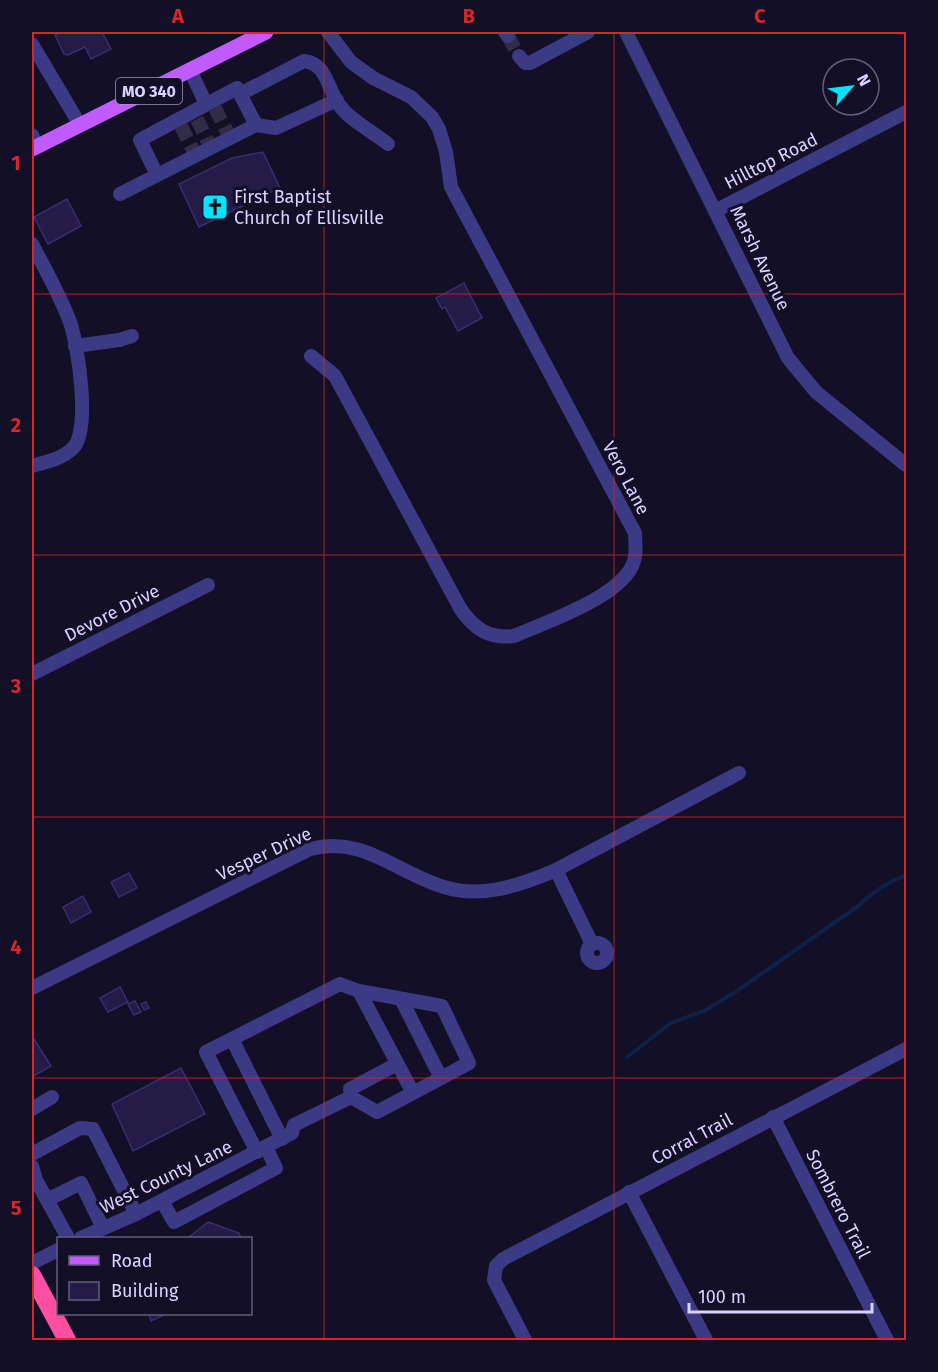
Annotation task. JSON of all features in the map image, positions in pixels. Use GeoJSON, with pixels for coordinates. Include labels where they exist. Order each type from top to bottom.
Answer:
{"type":"FeatureCollection","features":[{"type":"Feature","properties":{"kind":"highway"},"geometry":{"type":"LineString","coordinates":[[32,1275],[67,1341]]}},
{"type":"Feature","properties":{"kind":"main road","name":"MO 340"},"geometry":{"type":"LineString","coordinates":[[33,144],[80,125],[266,32]]}},
{"type":"Feature","properties":{"kind":"street","name":"Vero Lane"},"geometry":{"type":"LineString","coordinates":[[311,356],[335,376],[460,608],[470,622],[482,632],[504,637],[514,636],[603,595],[628,574],[634,561],[635,533],[451,187],[439,129],[420,104],[373,78],[351,62],[328,32]]}},
{"type":"Feature","properties":{"kind":"street"},"geometry":{"type":"LineString","coordinates":[[519,56],[525,63],[530,63],[588,32]]}},
{"type":"Feature","properties":{"kind":"street","name":"Marsh Avenue"},"geometry":{"type":"LineString","coordinates":[[626,32],[717,210],[788,358],[816,392],[906,465]]}},
{"type":"Feature","properties":{"kind":"street"},"geometry":{"type":"LineString","coordinates":[[32,44],[67,108],[80,125]]}},
{"type":"Feature","properties":{"kind":"street"},"geometry":{"type":"LineString","coordinates":[[240,94],[304,61],[314,62],[322,69],[340,107],[388,144]]}},
{"type":"Feature","properties":{"kind":"street"},"geometry":{"type":"LineString","coordinates":[[190,70],[205,109]]}},
{"type":"Feature","properties":{"kind":"street"},"geometry":{"type":"LineString","coordinates":[[157,175],[140,140],[179,123],[237,88],[256,125]]}},
{"type":"Feature","properties":{"kind":"street"},"geometry":{"type":"LineString","coordinates":[[120,194],[229,135],[256,125],[276,128],[337,100]]}},
{"type":"Feature","properties":{"kind":"street","name":"Hilltop Road"},"geometry":{"type":"LineString","coordinates":[[717,210],[906,112]]}},
{"type":"Feature","properties":{"kind":"street"},"geometry":{"type":"LineString","coordinates":[[32,466],[61,457],[75,447],[82,431],[75,346],[64,308],[34,252]]}},
{"type":"Feature","properties":{"kind":"street"},"geometry":{"type":"LineString","coordinates":[[75,346],[132,336]]}},
{"type":"Feature","properties":{"kind":"street","name":"Devore Drive"},"geometry":{"type":"LineString","coordinates":[[32,674],[208,585]]}},
{"type":"Feature","properties":{"kind":"street","name":"Vesper Drive"},"geometry":{"type":"LineString","coordinates":[[32,988],[310,849],[330,844],[354,846],[443,887],[464,891],[501,889],[527,882],[556,870],[738,773]]}},
{"type":"Feature","properties":{"kind":"street"},"geometry":{"type":"LineString","coordinates":[[556,870],[592,944]]}},
{"type":"Feature","properties":{"kind":"street"},"geometry":{"type":"LineString","coordinates":[[162,1201],[174,1222],[276,1168],[262,1149],[206,1052],[340,984],[359,991],[442,1006],[470,1063],[377,1112],[351,1097]]}},
{"type":"Feature","properties":{"kind":"street"},"geometry":{"type":"LineString","coordinates":[[359,991],[413,1093]]}},
{"type":"Feature","properties":{"kind":"street"},"geometry":{"type":"LineString","coordinates":[[401,999],[441,1078]]}},
{"type":"Feature","properties":{"kind":"street"},"geometry":{"type":"LineString","coordinates":[[232,1039],[282,1139]]}},
{"type":"Feature","properties":{"kind":"street","name":"Corral Trail"},"geometry":{"type":"LineString","coordinates":[[525,1341],[495,1280],[496,1266],[507,1256],[906,1049]]}},
{"type":"Feature","properties":{"kind":"street","name":"West County Lane"},"geometry":{"type":"LineString","coordinates":[[85,1237],[136,1214],[282,1139],[292,1133],[294,1125],[351,1097],[350,1089],[397,1064]]}},
{"type":"Feature","properties":{"kind":"street"},"geometry":{"type":"LineString","coordinates":[[32,1109],[52,1097]]}},
{"type":"Feature","properties":{"kind":"street","name":"Sombrero Trail"},"geometry":{"type":"LineString","coordinates":[[773,1117],[887,1341]]}},
{"type":"Feature","properties":{"kind":"street"},"geometry":{"type":"LineString","coordinates":[[32,1154],[80,1128],[93,1129],[136,1214]]}},
{"type":"Feature","properties":{"kind":"street"},"geometry":{"type":"LineString","coordinates":[[32,1166],[36,1180],[67,1237]]}},
{"type":"Feature","properties":{"kind":"street"},"geometry":{"type":"LineString","coordinates":[[47,1200],[81,1183],[102,1228]]}},
{"type":"Feature","properties":{"kind":"street"},"geometry":{"type":"LineString","coordinates":[[629,1192],[706,1341]]}},
{"type":"Feature","properties":{"kind":"street"},"geometry":{"type":"LineString","coordinates":[[32,1263],[57,1250]]}},
{"type":"Feature","properties":{"kind":"building"},"geometry":{"type":"Polygon","coordinates":[[[63,32],[102,32],[111,49],[91,59],[85,47],[68,55],[64,54],[55,35],[63,32]]]}},
{"type":"Feature","properties":{"kind":"building","name":"First Baptist Church of Ellisville"},"geometry":{"type":"Polygon","coordinates":[[[263,152],[280,188],[199,227],[179,184],[232,158],[263,152]]]}},
{"type":"Feature","properties":{"kind":"building"},"geometry":{"type":"Polygon","coordinates":[[[67,199],[81,226],[48,244],[34,217],[67,199]]]}},
{"type":"Feature","properties":{"kind":"building"},"geometry":{"type":"Polygon","coordinates":[[[464,283],[482,318],[458,331],[445,307],[442,309],[436,298],[464,283]]]}},
{"type":"Feature","properties":{"kind":"building"},"geometry":{"type":"Polygon","coordinates":[[[129,873],[137,888],[119,897],[111,882],[129,873]]]}},
{"type":"Feature","properties":{"kind":"building"},"geometry":{"type":"Polygon","coordinates":[[[83,896],[91,912],[71,923],[63,907],[83,896]]]}},
{"type":"Feature","properties":{"kind":"building"},"geometry":{"type":"Polygon","coordinates":[[[120,987],[128,1002],[108,1012],[100,998],[120,987]]]}},
{"type":"Feature","properties":{"kind":"building"},"geometry":{"type":"Polygon","coordinates":[[[135,1001],[141,1012],[134,1015],[128,1004],[135,1001]]]}},
{"type":"Feature","properties":{"kind":"building"},"geometry":{"type":"Polygon","coordinates":[[[146,1002],[149,1008],[144,1010],[141,1004],[146,1002]]]}},
{"type":"Feature","properties":{"kind":"building"},"geometry":{"type":"Polygon","coordinates":[[[32,1036],[51,1066],[32,1077],[32,1036]]]}},
{"type":"Feature","properties":{"kind":"building"},"geometry":{"type":"Polygon","coordinates":[[[181,1068],[205,1114],[133,1151],[112,1104],[181,1068]]]}},
{"type":"Feature","properties":{"kind":"building"},"geometry":{"type":"Polygon","coordinates":[[[208,1222],[239,1233],[241,1237],[189,1237],[208,1222]]]}},
{"type":"Feature","properties":{"kind":"building"},"geometry":{"type":"Polygon","coordinates":[[[149,1315],[164,1315],[151,1321],[149,1315]]]}},
{"type":"Feature","properties":{"kind":"waterway"},"geometry":{"type":"LineString","coordinates":[[627,1057],[671,1023],[704,1011],[737,991],[880,888],[906,875]]}},
{"type":"Feature","properties":{"kind":"tunnel"},"geometry":{"type":"LineString","coordinates":[[508,36],[519,56]]}},
{"type":"Feature","properties":{"kind":"tunnel"},"geometry":{"type":"LineString","coordinates":[[215,108],[227,132]]}},
{"type":"Feature","properties":{"kind":"tunnel"},"geometry":{"type":"LineString","coordinates":[[197,119],[208,142]]}},
{"type":"Feature","properties":{"kind":"tunnel"},"geometry":{"type":"LineString","coordinates":[[181,126],[193,150]]}},
{"type":"Feature","properties":{"kind":"place","name":"First Baptist Church of Ellisville"},"geometry":{"type":"Point","coordinates":[215,207]}}]}
